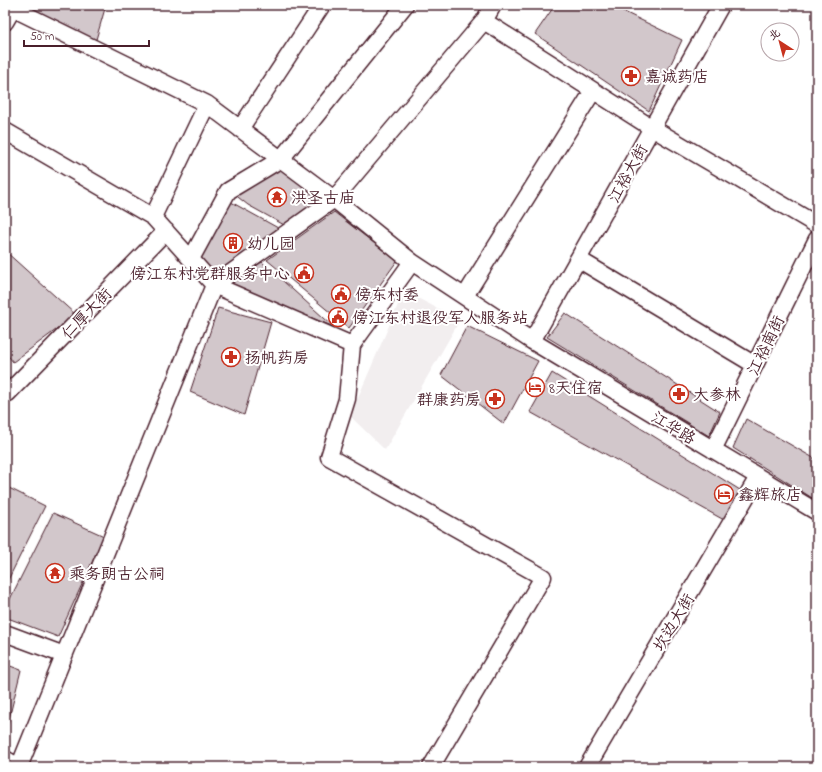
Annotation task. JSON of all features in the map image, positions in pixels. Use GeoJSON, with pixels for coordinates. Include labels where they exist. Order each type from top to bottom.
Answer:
{"type":"FeatureCollection","features":[{"type":"Feature","properties":{"kind":"street"},"geometry":{"type":"LineString","coordinates":[[240,129],[322,5]]}},
{"type":"Feature","properties":{"kind":"street"},"geometry":{"type":"LineString","coordinates":[[191,259],[228,191],[281,160],[404,5]]}},
{"type":"Feature","properties":{"kind":"street"},"geometry":{"type":"LineString","coordinates":[[5,760],[19,767],[214,285],[334,199],[484,21],[493,5]]}},
{"type":"Feature","properties":{"kind":"street","name":"江裕大街"},"geometry":{"type":"LineString","coordinates":[[532,341],[722,5]]}},
{"type":"Feature","properties":{"kind":"street","name":"江华路"},"geometry":{"type":"LineString","coordinates":[[10,10],[207,104],[334,199],[412,262],[532,341],[817,512]]}},
{"type":"Feature","properties":{"kind":"street"},"geometry":{"type":"LineString","coordinates":[[484,21],[652,128],[817,225]]}},
{"type":"Feature","properties":{"kind":"street"},"geometry":{"type":"LineString","coordinates":[[465,296],[593,91]]}},
{"type":"Feature","properties":{"kind":"street"},"geometry":{"type":"LineString","coordinates":[[153,217],[207,104]]}},
{"type":"Feature","properties":{"kind":"street"},"geometry":{"type":"LineString","coordinates":[[5,131],[153,217],[214,285],[352,345]]}},
{"type":"Feature","properties":{"kind":"street","name":"仁厚大街"},"geometry":{"type":"LineString","coordinates":[[5,394],[8,393],[166,231]]}},
{"type":"Feature","properties":{"kind":"street","name":"江裕南街"},"geometry":{"type":"LineString","coordinates":[[713,450],[817,240]]}},
{"type":"Feature","properties":{"kind":"street"},"geometry":{"type":"LineString","coordinates":[[578,259],[755,366]]}},
{"type":"Feature","properties":{"kind":"street"},"geometry":{"type":"LineString","coordinates":[[412,262],[352,345],[347,399],[329,457],[543,577],[431,767]]}},
{"type":"Feature","properties":{"kind":"street","name":"坎边大街"},"geometry":{"type":"LineString","coordinates":[[587,767],[758,477]]}},
{"type":"Feature","properties":{"kind":"street"},"geometry":{"type":"LineString","coordinates":[[5,633],[64,655]]}},
{"type":"Feature","properties":{"kind":"shaded area"},"geometry":{"type":"Polygon","coordinates":[[[404,291],[460,320],[385,450],[350,416],[404,291]]]}},
{"type":"Feature","properties":{"kind":"building"},"geometry":{"type":"Polygon","coordinates":[[[106,5],[95,43],[24,6],[106,5]]]}},
{"type":"Feature","properties":{"kind":"building","name":"嘉诚药店"},"geometry":{"type":"Polygon","coordinates":[[[555,5],[610,5],[682,40],[649,111],[535,34],[555,5]]]}},
{"type":"Feature","properties":{"kind":"building","name":"洪圣古庙"},"geometry":{"type":"Polygon","coordinates":[[[281,168],[320,199],[286,226],[248,205],[234,194],[281,168]]]}},
{"type":"Feature","properties":{"kind":"building","name":"幼儿园"},"geometry":{"type":"Polygon","coordinates":[[[231,202],[278,228],[214,278],[199,258],[231,202]]]}},
{"type":"Feature","properties":{"kind":"building","name":"傍东村委"},"geometry":{"type":"Polygon","coordinates":[[[334,212],[397,261],[349,328],[267,260],[334,212]]]}},
{"type":"Feature","properties":{"kind":"building"},"geometry":{"type":"Polygon","coordinates":[[[5,251],[76,315],[13,362],[5,352],[5,251]]]}},
{"type":"Feature","properties":{"kind":"building"},"geometry":{"type":"Polygon","coordinates":[[[262,262],[334,327],[229,284],[262,262]]]}},
{"type":"Feature","properties":{"kind":"building","name":"扬帆药房"},"geometry":{"type":"Polygon","coordinates":[[[218,308],[271,322],[244,415],[190,392],[218,308]]]}},
{"type":"Feature","properties":{"kind":"building"},"geometry":{"type":"Polygon","coordinates":[[[565,313],[720,412],[709,436],[547,337],[565,313]]]}},
{"type":"Feature","properties":{"kind":"building","name":"群康药房"},"geometry":{"type":"Polygon","coordinates":[[[467,326],[538,361],[504,424],[441,375],[467,326]]]}},
{"type":"Feature","properties":{"kind":"building"},"geometry":{"type":"Polygon","coordinates":[[[552,373],[740,490],[724,520],[530,412],[552,373]]]}},
{"type":"Feature","properties":{"kind":"building"},"geometry":{"type":"Polygon","coordinates":[[[746,419],[817,460],[817,501],[733,448],[746,419]]]}},
{"type":"Feature","properties":{"kind":"building"},"geometry":{"type":"Polygon","coordinates":[[[5,486],[45,506],[5,586],[5,486]]]}},
{"type":"Feature","properties":{"kind":"building","name":"乘务朗古公祠"},"geometry":{"type":"Polygon","coordinates":[[[53,513],[104,536],[58,637],[5,617],[5,609],[53,513]]]}},
{"type":"Feature","properties":{"kind":"building"},"geometry":{"type":"Polygon","coordinates":[[[5,664],[21,670],[7,727],[5,727],[5,664]]]}},
{"type":"Feature","properties":{"kind":"place","name":"嘉诚药店"},"geometry":{"type":"Point","coordinates":[631,76]}},
{"type":"Feature","properties":{"kind":"place","name":"洪圣古庙"},"geometry":{"type":"Point","coordinates":[277,197]}},
{"type":"Feature","properties":{"kind":"place","name":"幼儿园"},"geometry":{"type":"Point","coordinates":[233,243]}},
{"type":"Feature","properties":{"kind":"place","name":"傍江东村党群服务中心"},"geometry":{"type":"Point","coordinates":[304,273]}},
{"type":"Feature","properties":{"kind":"place","name":"傍东村委"},"geometry":{"type":"Point","coordinates":[341,294]}},
{"type":"Feature","properties":{"kind":"place","name":"傍江东村退役军人服务站"},"geometry":{"type":"Point","coordinates":[338,317]}},
{"type":"Feature","properties":{"kind":"place","name":"扬帆药房"},"geometry":{"type":"Point","coordinates":[231,357]}},
{"type":"Feature","properties":{"kind":"place","name":"8天住宿"},"geometry":{"type":"Point","coordinates":[535,387]}},
{"type":"Feature","properties":{"kind":"place","name":"大参林"},"geometry":{"type":"Point","coordinates":[679,394]}},
{"type":"Feature","properties":{"kind":"place","name":"群康药房"},"geometry":{"type":"Point","coordinates":[495,399]}},
{"type":"Feature","properties":{"kind":"place","name":"鑫辉旅店"},"geometry":{"type":"Point","coordinates":[724,494]}},
{"type":"Feature","properties":{"kind":"place","name":"乘务朗古公祠"},"geometry":{"type":"Point","coordinates":[55,573]}}]}
